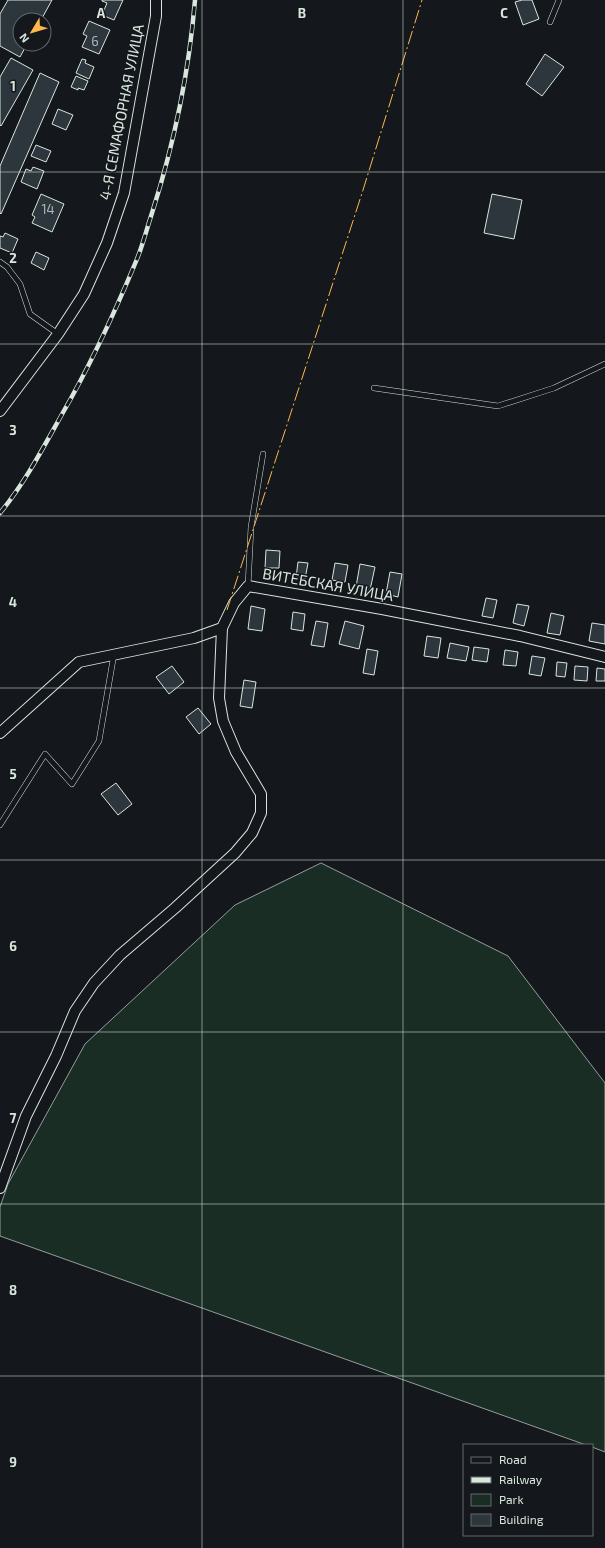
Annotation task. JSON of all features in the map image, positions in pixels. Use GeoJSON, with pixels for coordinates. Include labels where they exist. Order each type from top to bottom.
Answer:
{"type":"FeatureCollection","features":[{"type":"Feature","properties":{"kind":"street","name":"4-Я СЕМАФОРНАЯ УЛИЦА"},"geometry":{"type":"LineString","coordinates":[[0,411],[58,334],[84,294],[107,243],[124,193],[156,16],[156,0]]}},
{"type":"Feature","properties":{"kind":"street","name":"ВИТЕБСКАЯ УЛИЦА"},"geometry":{"type":"LineString","coordinates":[[222,628],[234,603],[248,586],[382,609],[504,633],[605,657]]}},
{"type":"Feature","properties":{"kind":"street"},"geometry":{"type":"LineString","coordinates":[[0,733],[79,662],[114,653],[194,638],[222,628],[219,698],[223,721],[236,752],[261,794],[261,813],[252,833],[235,853],[175,908],[120,955],[94,983],[75,1011],[56,1056],[26,1116],[0,1188]]}},
{"type":"Feature","properties":{"kind":"lane"},"geometry":{"type":"LineString","coordinates":[[550,22],[559,0]]}},
{"type":"Feature","properties":{"kind":"lane"},"geometry":{"type":"LineString","coordinates":[[0,262],[7,267],[20,284],[30,314],[58,334]]}},
{"type":"Feature","properties":{"kind":"lane"},"geometry":{"type":"LineString","coordinates":[[374,388],[498,406],[554,388],[605,364]]}},
{"type":"Feature","properties":{"kind":"lane"},"geometry":{"type":"LineString","coordinates":[[248,586],[251,527],[263,454]]}},
{"type":"Feature","properties":{"kind":"lane"},"geometry":{"type":"LineString","coordinates":[[0,825],[45,754],[72,784],[98,741],[114,653]]}},
{"type":"Feature","properties":{"kind":"green space"},"geometry":{"type":"Polygon","coordinates":[[[321,863],[508,956],[605,1083],[605,1452],[593,1447],[593,1444],[583,1444],[0,1236],[0,1207],[8,1184],[85,1044],[235,905],[321,863]]]}},
{"type":"Feature","properties":{"kind":"building"},"geometry":{"type":"Polygon","coordinates":[[[8,0],[52,0],[45,12],[12,12],[12,52],[23,52],[20,57],[0,46],[0,14],[8,0]]]}},
{"type":"Feature","properties":{"kind":"building"},"geometry":{"type":"Polygon","coordinates":[[[102,0],[123,0],[114,20],[102,15],[107,3],[102,0]]]}},
{"type":"Feature","properties":{"kind":"building"},"geometry":{"type":"Polygon","coordinates":[[[532,0],[539,19],[523,25],[515,2],[532,0]]]}},
{"type":"Feature","properties":{"kind":"building"},"geometry":{"type":"Polygon","coordinates":[[[89,21],[110,30],[99,54],[82,47],[87,36],[83,34],[89,21]]]}},
{"type":"Feature","properties":{"kind":"building"},"geometry":{"type":"Polygon","coordinates":[[[545,54],[564,67],[542,96],[526,84],[545,54]]]}},
{"type":"Feature","properties":{"kind":"building"},"geometry":{"type":"Polygon","coordinates":[[[11,58],[33,70],[1,126],[0,77],[11,58]]]}},
{"type":"Feature","properties":{"kind":"building"},"geometry":{"type":"Polygon","coordinates":[[[82,59],[86,60],[85,63],[94,67],[89,79],[76,73],[82,59]]]}},
{"type":"Feature","properties":{"kind":"building"},"geometry":{"type":"Polygon","coordinates":[[[40,73],[59,82],[1,214],[0,166],[40,73]]]}},
{"type":"Feature","properties":{"kind":"building"},"geometry":{"type":"Polygon","coordinates":[[[76,76],[88,81],[84,90],[78,88],[78,90],[71,87],[76,76]]]}},
{"type":"Feature","properties":{"kind":"building"},"geometry":{"type":"Polygon","coordinates":[[[58,109],[73,115],[66,130],[52,124],[58,109]]]}},
{"type":"Feature","properties":{"kind":"building"},"geometry":{"type":"Polygon","coordinates":[[[36,145],[51,151],[46,162],[31,156],[36,145]]]}},
{"type":"Feature","properties":{"kind":"building"},"geometry":{"type":"Polygon","coordinates":[[[33,167],[44,171],[37,189],[21,182],[26,169],[31,171],[33,167]]]}},
{"type":"Feature","properties":{"kind":"building"},"geometry":{"type":"Polygon","coordinates":[[[41,194],[64,204],[52,232],[32,223],[35,217],[32,215],[41,194]]]}},
{"type":"Feature","properties":{"kind":"building"},"geometry":{"type":"Polygon","coordinates":[[[492,194],[522,200],[514,239],[484,233],[492,194]]]}},
{"type":"Feature","properties":{"kind":"building"},"geometry":{"type":"Polygon","coordinates":[[[5,233],[18,239],[12,253],[0,248],[0,236],[3,237],[5,233]]]}},
{"type":"Feature","properties":{"kind":"building"},"geometry":{"type":"Polygon","coordinates":[[[36,252],[49,258],[44,270],[31,263],[36,252]]]}},
{"type":"Feature","properties":{"kind":"building"},"geometry":{"type":"Polygon","coordinates":[[[266,550],[280,551],[279,568],[265,568],[266,550]]]}},
{"type":"Feature","properties":{"kind":"building"},"geometry":{"type":"Polygon","coordinates":[[[298,562],[308,563],[305,579],[296,578],[298,562]]]}},
{"type":"Feature","properties":{"kind":"building"},"geometry":{"type":"Polygon","coordinates":[[[335,563],[348,565],[345,582],[332,580],[335,563]]]}},
{"type":"Feature","properties":{"kind":"building"},"geometry":{"type":"Polygon","coordinates":[[[360,564],[375,567],[370,590],[356,587],[360,564]]]}},
{"type":"Feature","properties":{"kind":"building"},"geometry":{"type":"Polygon","coordinates":[[[390,572],[402,574],[398,597],[386,594],[390,572]]]}},
{"type":"Feature","properties":{"kind":"building"},"geometry":{"type":"Polygon","coordinates":[[[486,598],[497,600],[493,618],[482,616],[486,598]]]}},
{"type":"Feature","properties":{"kind":"building"},"geometry":{"type":"Polygon","coordinates":[[[517,604],[529,606],[524,626],[513,623],[517,604]]]}},
{"type":"Feature","properties":{"kind":"building"},"geometry":{"type":"Polygon","coordinates":[[[251,606],[265,609],[262,631],[248,629],[251,606]]]}},
{"type":"Feature","properties":{"kind":"building"},"geometry":{"type":"Polygon","coordinates":[[[293,612],[305,614],[303,631],[291,629],[293,612]]]}},
{"type":"Feature","properties":{"kind":"building"},"geometry":{"type":"Polygon","coordinates":[[[551,613],[564,616],[560,635],[547,633],[551,613]]]}},
{"type":"Feature","properties":{"kind":"building"},"geometry":{"type":"Polygon","coordinates":[[[316,621],[328,623],[324,647],[311,645],[316,621]]]}},
{"type":"Feature","properties":{"kind":"building"},"geometry":{"type":"Polygon","coordinates":[[[345,621],[364,626],[359,649],[339,644],[345,621]]]}},
{"type":"Feature","properties":{"kind":"building"},"geometry":{"type":"Polygon","coordinates":[[[592,623],[605,625],[605,644],[589,641],[592,623]]]}},
{"type":"Feature","properties":{"kind":"building"},"geometry":{"type":"Polygon","coordinates":[[[427,636],[441,638],[438,658],[424,656],[427,636]]]}},
{"type":"Feature","properties":{"kind":"building"},"geometry":{"type":"Polygon","coordinates":[[[450,643],[469,647],[466,661],[447,658],[450,643]]]}},
{"type":"Feature","properties":{"kind":"building"},"geometry":{"type":"Polygon","coordinates":[[[474,647],[489,649],[487,662],[472,660],[474,647]]]}},
{"type":"Feature","properties":{"kind":"building"},"geometry":{"type":"Polygon","coordinates":[[[367,649],[378,651],[374,675],[363,673],[367,649]]]}},
{"type":"Feature","properties":{"kind":"building"},"geometry":{"type":"Polygon","coordinates":[[[505,650],[518,652],[516,666],[503,665],[505,650]]]}},
{"type":"Feature","properties":{"kind":"building"},"geometry":{"type":"Polygon","coordinates":[[[532,656],[545,658],[541,676],[529,674],[532,656]]]}},
{"type":"Feature","properties":{"kind":"building"},"geometry":{"type":"Polygon","coordinates":[[[557,662],[567,663],[565,677],[556,676],[557,662]]]}},
{"type":"Feature","properties":{"kind":"building"},"geometry":{"type":"Polygon","coordinates":[[[172,666],[184,682],[169,694],[156,677],[172,666]]]}},
{"type":"Feature","properties":{"kind":"building"},"geometry":{"type":"Polygon","coordinates":[[[575,666],[588,667],[587,681],[574,680],[575,666]]]}},
{"type":"Feature","properties":{"kind":"building"},"geometry":{"type":"Polygon","coordinates":[[[597,668],[605,669],[605,681],[596,681],[597,668]]]}},
{"type":"Feature","properties":{"kind":"building"},"geometry":{"type":"Polygon","coordinates":[[[244,680],[256,682],[252,708],[240,706],[244,680]]]}},
{"type":"Feature","properties":{"kind":"building"},"geometry":{"type":"Polygon","coordinates":[[[198,708],[211,724],[199,734],[186,717],[198,708]]]}},
{"type":"Feature","properties":{"kind":"building"},"geometry":{"type":"Polygon","coordinates":[[[116,783],[132,804],[118,815],[101,794],[116,783]]]}},
{"type":"Feature","properties":{"kind":"railway"},"geometry":{"type":"LineString","coordinates":[[0,513],[9,502],[32,466],[82,378],[111,319],[139,253],[160,187],[180,108],[189,54],[195,0]]}},
{"type":"Feature","properties":{"kind":"power"},"geometry":{"type":"LineString","coordinates":[[227,610],[363,190],[422,0]]}}]}
